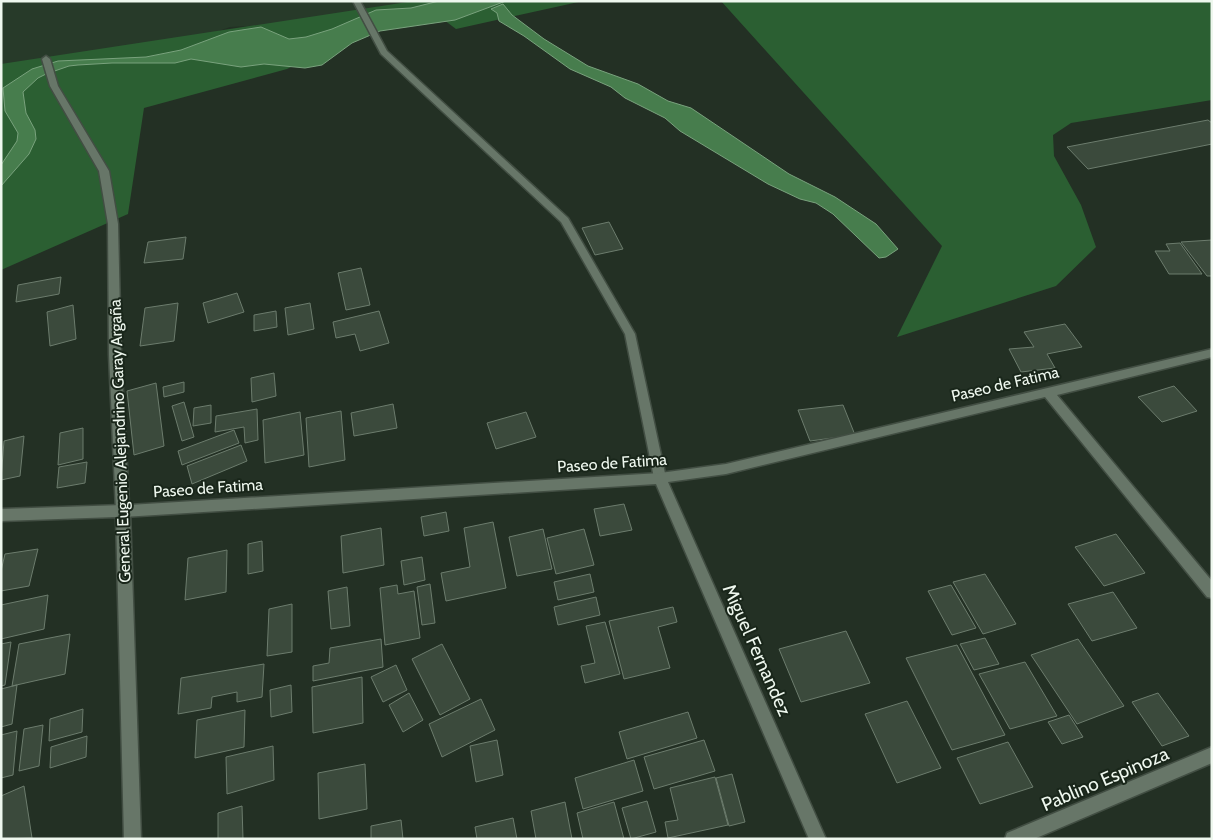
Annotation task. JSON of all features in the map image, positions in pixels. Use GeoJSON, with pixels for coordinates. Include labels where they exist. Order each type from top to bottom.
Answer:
{"type":"FeatureCollection","features":[{"type":"Feature","properties":{"kind":"street","name":"General Eugenio Alejandrino Garay Argaña"},"geometry":{"type":"LineString","coordinates":[[46,59],[54,86],[104,171],[112,216],[115,355],[123,511],[133,839]]}},
{"type":"Feature","properties":{"kind":"street","name":"Paseo de Fatima"},"geometry":{"type":"LineString","coordinates":[[1,515],[123,511],[660,478],[726,469],[1212,353]]}},
{"type":"Feature","properties":{"kind":"street"},"geometry":{"type":"LineString","coordinates":[[1048,392],[1212,592]]}},
{"type":"Feature","properties":{"kind":"street","name":"Miguel Fernandez"},"geometry":{"type":"LineString","coordinates":[[660,478],[818,839]]}},
{"type":"Feature","properties":{"kind":"street","name":"Pablino Espinoza"},"geometry":{"type":"LineString","coordinates":[[1013,839],[1212,755]]}},
{"type":"Feature","properties":{"kind":"lane"},"geometry":{"type":"LineString","coordinates":[[356,1],[384,52],[565,220],[630,334],[660,478]]}},
{"type":"Feature","properties":{"kind":"shaded area"},"geometry":{"type":"Polygon","coordinates":[[[1,1],[429,1],[378,7],[342,21],[230,27],[159,52],[1,176],[1,1]]]}},
{"type":"Feature","properties":{"kind":"shaded area"},"geometry":{"type":"Polygon","coordinates":[[[414,1],[583,1],[456,29],[436,14],[354,36],[287,69],[144,108],[128,214],[1,270],[1,64],[414,1]]]}},
{"type":"Feature","properties":{"kind":"shaded area"},"geometry":{"type":"Polygon","coordinates":[[[439,1],[506,1],[455,20],[380,31],[352,43],[322,65],[305,68],[264,64],[241,67],[191,59],[175,63],[78,65],[46,74],[38,78],[23,92],[26,113],[35,130],[36,139],[29,154],[1,186],[1,165],[17,141],[18,133],[5,111],[3,88],[32,69],[58,61],[146,57],[181,50],[229,32],[261,27],[289,39],[306,37],[332,29],[376,10],[411,8],[439,1]]]}},
{"type":"Feature","properties":{"kind":"shaded area"},"geometry":{"type":"Polygon","coordinates":[[[721,1],[1212,1],[1212,100],[1071,123],[1053,135],[1054,156],[1081,205],[1096,247],[1056,286],[897,337],[942,246],[721,1]]]}},
{"type":"Feature","properties":{"kind":"shaded area"},"geometry":{"type":"Polygon","coordinates":[[[503,4],[512,15],[544,39],[588,66],[638,84],[668,101],[691,108],[789,174],[835,197],[876,224],[898,249],[886,257],[879,258],[833,214],[816,203],[800,199],[768,184],[680,131],[665,118],[625,98],[611,87],[570,69],[524,36],[499,21],[497,13],[491,9],[503,4]]]}},
{"type":"Feature","properties":{"kind":"building"},"geometry":{"type":"Polygon","coordinates":[[[1208,120],[1212,123],[1212,144],[1088,169],[1067,147],[1208,120]]]}},
{"type":"Feature","properties":{"kind":"building"},"geometry":{"type":"Polygon","coordinates":[[[609,222],[623,249],[595,255],[582,228],[609,222]]]}},
{"type":"Feature","properties":{"kind":"building"},"geometry":{"type":"Polygon","coordinates":[[[186,237],[183,259],[144,263],[148,242],[186,237]]]}},
{"type":"Feature","properties":{"kind":"building"},"geometry":{"type":"Polygon","coordinates":[[[1212,240],[1212,276],[1207,276],[1181,242],[1212,240]]]}},
{"type":"Feature","properties":{"kind":"building"},"geometry":{"type":"Polygon","coordinates":[[[1180,243],[1202,274],[1169,274],[1155,251],[1170,251],[1166,244],[1180,243]]]}},
{"type":"Feature","properties":{"kind":"building"},"geometry":{"type":"Polygon","coordinates":[[[361,268],[370,305],[346,310],[338,273],[361,268]]]}},
{"type":"Feature","properties":{"kind":"building"},"geometry":{"type":"Polygon","coordinates":[[[61,277],[59,294],[16,302],[18,285],[61,277]]]}},
{"type":"Feature","properties":{"kind":"building"},"geometry":{"type":"Polygon","coordinates":[[[237,293],[244,312],[208,323],[203,303],[237,293]]]}},
{"type":"Feature","properties":{"kind":"building"},"geometry":{"type":"Polygon","coordinates":[[[178,303],[174,341],[140,346],[145,308],[178,303]]]}},
{"type":"Feature","properties":{"kind":"building"},"geometry":{"type":"Polygon","coordinates":[[[310,303],[314,329],[288,335],[285,308],[310,303]]]}},
{"type":"Feature","properties":{"kind":"building"},"geometry":{"type":"Polygon","coordinates":[[[73,305],[76,339],[50,346],[47,312],[73,305]]]}},
{"type":"Feature","properties":{"kind":"building"},"geometry":{"type":"Polygon","coordinates":[[[276,311],[277,327],[254,331],[254,315],[276,311]]]}},
{"type":"Feature","properties":{"kind":"building"},"geometry":{"type":"Polygon","coordinates":[[[379,311],[389,343],[360,351],[355,334],[336,338],[333,322],[379,311]]]}},
{"type":"Feature","properties":{"kind":"building"},"geometry":{"type":"Polygon","coordinates":[[[1065,324],[1082,347],[1047,354],[1055,368],[1021,372],[1009,349],[1034,347],[1024,332],[1065,324]]]}},
{"type":"Feature","properties":{"kind":"building"},"geometry":{"type":"Polygon","coordinates":[[[274,373],[276,396],[252,402],[251,378],[274,373]]]}},
{"type":"Feature","properties":{"kind":"building"},"geometry":{"type":"Polygon","coordinates":[[[184,382],[184,392],[164,397],[163,387],[184,382]]]}},
{"type":"Feature","properties":{"kind":"building"},"geometry":{"type":"Polygon","coordinates":[[[156,383],[164,446],[134,455],[127,391],[156,383]]]}},
{"type":"Feature","properties":{"kind":"building"},"geometry":{"type":"Polygon","coordinates":[[[1174,386],[1197,411],[1162,422],[1138,397],[1174,386]]]}},
{"type":"Feature","properties":{"kind":"building"},"geometry":{"type":"Polygon","coordinates":[[[184,402],[194,437],[182,441],[172,406],[184,402]]]}},
{"type":"Feature","properties":{"kind":"building"},"geometry":{"type":"Polygon","coordinates":[[[393,404],[397,428],[354,436],[351,413],[393,404]]]}},
{"type":"Feature","properties":{"kind":"building"},"geometry":{"type":"Polygon","coordinates":[[[211,405],[211,423],[193,426],[194,408],[211,405]]]}},
{"type":"Feature","properties":{"kind":"building"},"geometry":{"type":"Polygon","coordinates":[[[843,405],[855,435],[810,441],[798,410],[843,405]]]}},
{"type":"Feature","properties":{"kind":"building"},"geometry":{"type":"Polygon","coordinates":[[[257,409],[258,440],[245,443],[244,427],[215,432],[216,416],[257,409]]]}},
{"type":"Feature","properties":{"kind":"building"},"geometry":{"type":"Polygon","coordinates":[[[341,411],[345,460],[309,467],[306,418],[341,411]]]}},
{"type":"Feature","properties":{"kind":"building"},"geometry":{"type":"Polygon","coordinates":[[[300,412],[304,455],[265,463],[263,420],[300,412]]]}},
{"type":"Feature","properties":{"kind":"building"},"geometry":{"type":"Polygon","coordinates":[[[526,412],[536,437],[496,449],[487,423],[526,412]]]}},
{"type":"Feature","properties":{"kind":"building"},"geometry":{"type":"Polygon","coordinates":[[[83,428],[83,459],[58,465],[60,433],[83,428]]]}},
{"type":"Feature","properties":{"kind":"building"},"geometry":{"type":"Polygon","coordinates":[[[234,430],[239,443],[182,465],[178,451],[234,430]]]}},
{"type":"Feature","properties":{"kind":"building"},"geometry":{"type":"Polygon","coordinates":[[[24,436],[20,476],[1,480],[4,441],[24,436]]]}},
{"type":"Feature","properties":{"kind":"building"},"geometry":{"type":"Polygon","coordinates":[[[241,445],[247,461],[192,484],[187,466],[241,445]]]}},
{"type":"Feature","properties":{"kind":"building"},"geometry":{"type":"Polygon","coordinates":[[[87,462],[85,483],[57,488],[59,467],[87,462]]]}},
{"type":"Feature","properties":{"kind":"building"},"geometry":{"type":"Polygon","coordinates":[[[624,504],[632,530],[600,536],[594,509],[624,504]]]}},
{"type":"Feature","properties":{"kind":"building"},"geometry":{"type":"Polygon","coordinates":[[[446,512],[449,531],[424,536],[421,517],[446,512]]]}},
{"type":"Feature","properties":{"kind":"building"},"geometry":{"type":"Polygon","coordinates":[[[493,522],[506,588],[446,601],[441,573],[470,567],[464,528],[493,522]]]}},
{"type":"Feature","properties":{"kind":"building"},"geometry":{"type":"Polygon","coordinates":[[[381,528],[384,565],[343,573],[341,536],[381,528]]]}},
{"type":"Feature","properties":{"kind":"building"},"geometry":{"type":"Polygon","coordinates":[[[543,529],[552,569],[517,576],[509,537],[543,529]]]}},
{"type":"Feature","properties":{"kind":"building"},"geometry":{"type":"Polygon","coordinates":[[[584,529],[594,565],[556,574],[547,538],[584,529]]]}},
{"type":"Feature","properties":{"kind":"building"},"geometry":{"type":"Polygon","coordinates":[[[1116,534],[1145,573],[1104,586],[1075,547],[1116,534]]]}},
{"type":"Feature","properties":{"kind":"building"},"geometry":{"type":"Polygon","coordinates":[[[262,541],[263,571],[248,574],[248,544],[262,541]]]}},
{"type":"Feature","properties":{"kind":"building"},"geometry":{"type":"Polygon","coordinates":[[[38,549],[29,586],[1,591],[1,571],[5,554],[38,549]]]}},
{"type":"Feature","properties":{"kind":"building"},"geometry":{"type":"Polygon","coordinates":[[[227,550],[226,592],[185,600],[188,558],[227,550]]]}},
{"type":"Feature","properties":{"kind":"building"},"geometry":{"type":"Polygon","coordinates":[[[422,557],[425,580],[404,585],[401,561],[422,557]]]}},
{"type":"Feature","properties":{"kind":"building"},"geometry":{"type":"Polygon","coordinates":[[[590,574],[594,592],[558,600],[554,582],[590,574]]]}},
{"type":"Feature","properties":{"kind":"building"},"geometry":{"type":"Polygon","coordinates":[[[985,574],[1016,624],[983,634],[953,582],[985,574]]]}},
{"type":"Feature","properties":{"kind":"building"},"geometry":{"type":"Polygon","coordinates":[[[430,584],[435,623],[422,625],[417,587],[430,584]]]}},
{"type":"Feature","properties":{"kind":"building"},"geometry":{"type":"Polygon","coordinates":[[[397,585],[398,594],[414,591],[420,638],[385,645],[380,588],[397,585]]]}},
{"type":"Feature","properties":{"kind":"building"},"geometry":{"type":"Polygon","coordinates":[[[951,585],[976,628],[952,635],[928,591],[951,585]]]}},
{"type":"Feature","properties":{"kind":"building"},"geometry":{"type":"Polygon","coordinates":[[[347,587],[350,626],[331,629],[328,591],[347,587]]]}},
{"type":"Feature","properties":{"kind":"building"},"geometry":{"type":"Polygon","coordinates":[[[1113,592],[1137,628],[1092,641],[1068,604],[1113,592]]]}},
{"type":"Feature","properties":{"kind":"building"},"geometry":{"type":"Polygon","coordinates":[[[48,595],[44,629],[1,639],[1,605],[48,595]]]}},
{"type":"Feature","properties":{"kind":"building"},"geometry":{"type":"Polygon","coordinates":[[[596,597],[600,615],[558,625],[554,607],[596,597]]]}},
{"type":"Feature","properties":{"kind":"building"},"geometry":{"type":"Polygon","coordinates":[[[292,604],[292,652],[267,656],[269,609],[292,604]]]}},
{"type":"Feature","properties":{"kind":"building"},"geometry":{"type":"Polygon","coordinates":[[[673,607],[677,622],[658,627],[670,668],[624,679],[609,621],[673,607]]]}},
{"type":"Feature","properties":{"kind":"building"},"geometry":{"type":"Polygon","coordinates":[[[605,622],[620,674],[585,683],[581,666],[595,663],[586,626],[605,622]]]}},
{"type":"Feature","properties":{"kind":"building"},"geometry":{"type":"Polygon","coordinates":[[[846,631],[870,683],[801,702],[779,649],[846,631]]]}},
{"type":"Feature","properties":{"kind":"building"},"geometry":{"type":"Polygon","coordinates":[[[70,634],[65,674],[12,686],[19,644],[70,634]]]}},
{"type":"Feature","properties":{"kind":"building"},"geometry":{"type":"Polygon","coordinates":[[[985,638],[999,664],[974,670],[960,644],[985,638]]]}},
{"type":"Feature","properties":{"kind":"building"},"geometry":{"type":"Polygon","coordinates":[[[381,639],[383,667],[313,681],[313,666],[329,663],[330,648],[381,639]]]}},
{"type":"Feature","properties":{"kind":"building"},"geometry":{"type":"Polygon","coordinates":[[[1078,639],[1124,706],[1077,724],[1031,655],[1078,639]]]}},
{"type":"Feature","properties":{"kind":"building"},"geometry":{"type":"Polygon","coordinates":[[[11,642],[5,685],[1,686],[1,644],[11,642]]]}},
{"type":"Feature","properties":{"kind":"building"},"geometry":{"type":"Polygon","coordinates":[[[442,644],[470,699],[440,715],[412,659],[442,644]]]}},
{"type":"Feature","properties":{"kind":"building"},"geometry":{"type":"Polygon","coordinates":[[[957,645],[1005,735],[952,750],[906,658],[957,645]]]}},
{"type":"Feature","properties":{"kind":"building"},"geometry":{"type":"Polygon","coordinates":[[[1025,662],[1057,716],[1010,729],[979,674],[1025,662]]]}},
{"type":"Feature","properties":{"kind":"building"},"geometry":{"type":"Polygon","coordinates":[[[264,664],[262,697],[237,702],[237,692],[212,697],[211,708],[178,714],[181,678],[264,664]]]}},
{"type":"Feature","properties":{"kind":"building"},"geometry":{"type":"Polygon","coordinates":[[[396,665],[407,690],[383,702],[371,677],[396,665]]]}},
{"type":"Feature","properties":{"kind":"building"},"geometry":{"type":"Polygon","coordinates":[[[362,677],[363,723],[313,733],[312,687],[362,677]]]}},
{"type":"Feature","properties":{"kind":"building"},"geometry":{"type":"Polygon","coordinates":[[[17,685],[12,724],[1,727],[1,689],[17,685]]]}},
{"type":"Feature","properties":{"kind":"building"},"geometry":{"type":"Polygon","coordinates":[[[291,685],[292,712],[271,717],[270,690],[291,685]]]}},
{"type":"Feature","properties":{"kind":"building"},"geometry":{"type":"Polygon","coordinates":[[[409,693],[423,720],[403,732],[389,705],[409,693]]]}},
{"type":"Feature","properties":{"kind":"building"},"geometry":{"type":"Polygon","coordinates":[[[1158,693],[1189,736],[1162,746],[1132,702],[1158,693]]]}},
{"type":"Feature","properties":{"kind":"building"},"geometry":{"type":"Polygon","coordinates":[[[481,699],[495,730],[442,757],[429,724],[481,699]]]}},
{"type":"Feature","properties":{"kind":"building"},"geometry":{"type":"Polygon","coordinates":[[[907,701],[941,768],[897,783],[865,714],[907,701]]]}},
{"type":"Feature","properties":{"kind":"building"},"geometry":{"type":"Polygon","coordinates":[[[83,709],[82,732],[49,741],[50,719],[83,709]]]}},
{"type":"Feature","properties":{"kind":"building"},"geometry":{"type":"Polygon","coordinates":[[[245,710],[244,747],[195,758],[197,720],[245,710]]]}},
{"type":"Feature","properties":{"kind":"building"},"geometry":{"type":"Polygon","coordinates":[[[688,712],[697,738],[627,759],[619,732],[688,712]]]}},
{"type":"Feature","properties":{"kind":"building"},"geometry":{"type":"Polygon","coordinates":[[[1069,715],[1083,737],[1062,744],[1048,722],[1069,715]]]}},
{"type":"Feature","properties":{"kind":"building"},"geometry":{"type":"Polygon","coordinates":[[[43,725],[39,766],[19,771],[24,729],[43,725]]]}},
{"type":"Feature","properties":{"kind":"building"},"geometry":{"type":"Polygon","coordinates":[[[17,731],[13,775],[1,778],[1,735],[17,731]]]}},
{"type":"Feature","properties":{"kind":"building"},"geometry":{"type":"Polygon","coordinates":[[[87,736],[86,757],[50,768],[51,747],[87,736]]]}},
{"type":"Feature","properties":{"kind":"building"},"geometry":{"type":"Polygon","coordinates":[[[497,740],[503,775],[476,782],[470,746],[497,740]]]}},
{"type":"Feature","properties":{"kind":"building"},"geometry":{"type":"Polygon","coordinates":[[[704,740],[715,771],[654,789],[644,757],[704,740]]]}},
{"type":"Feature","properties":{"kind":"building"},"geometry":{"type":"Polygon","coordinates":[[[1008,742],[1033,787],[980,804],[957,758],[1008,742]]]}},
{"type":"Feature","properties":{"kind":"building"},"geometry":{"type":"Polygon","coordinates":[[[273,746],[274,780],[227,794],[226,757],[273,746]]]}},
{"type":"Feature","properties":{"kind":"building"},"geometry":{"type":"Polygon","coordinates":[[[634,760],[643,791],[583,809],[575,778],[634,760]]]}},
{"type":"Feature","properties":{"kind":"building"},"geometry":{"type":"Polygon","coordinates":[[[365,764],[367,809],[319,819],[318,773],[365,764]]]}},
{"type":"Feature","properties":{"kind":"building"},"geometry":{"type":"Polygon","coordinates":[[[732,774],[745,822],[729,826],[716,778],[732,774]]]}},
{"type":"Feature","properties":{"kind":"building"},"geometry":{"type":"Polygon","coordinates":[[[715,777],[728,825],[668,838],[665,822],[678,820],[670,788],[715,777]]]}},
{"type":"Feature","properties":{"kind":"building"},"geometry":{"type":"Polygon","coordinates":[[[24,786],[32,838],[1,839],[1,796],[24,786]]]}},
{"type":"Feature","properties":{"kind":"building"},"geometry":{"type":"Polygon","coordinates":[[[647,801],[656,832],[631,839],[622,808],[647,801]]]}},
{"type":"Feature","properties":{"kind":"building"},"geometry":{"type":"Polygon","coordinates":[[[565,802],[572,839],[536,839],[531,811],[565,802]]]}},
{"type":"Feature","properties":{"kind":"building"},"geometry":{"type":"Polygon","coordinates":[[[614,802],[624,839],[583,839],[577,813],[614,802]]]}},
{"type":"Feature","properties":{"kind":"building"},"geometry":{"type":"Polygon","coordinates":[[[242,806],[243,839],[218,839],[218,813],[242,806]]]}},
{"type":"Feature","properties":{"kind":"building"},"geometry":{"type":"Polygon","coordinates":[[[513,818],[517,839],[477,839],[475,827],[513,818]]]}},
{"type":"Feature","properties":{"kind":"building"},"geometry":{"type":"Polygon","coordinates":[[[401,820],[403,839],[371,839],[371,826],[401,820]]]}}]}
